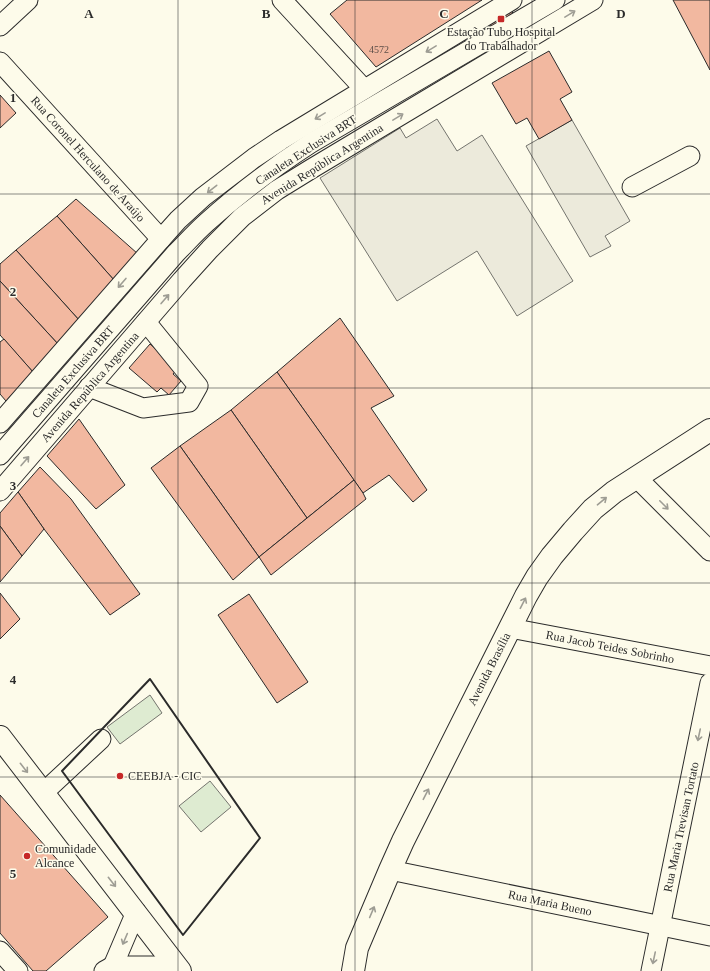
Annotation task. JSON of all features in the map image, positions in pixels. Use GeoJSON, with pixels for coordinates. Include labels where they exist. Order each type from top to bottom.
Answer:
{"type":"FeatureCollection","features":[{"type":"Feature","properties":{"kind":"main road","name":"Avenida Brasília"},"geometry":{"type":"LineString","coordinates":[[353,971],[357,948],[419,806],[537,577],[552,556],[593,509],[636,477],[710,430]]}},
{"type":"Feature","properties":{"kind":"main road"},"geometry":{"type":"LineString","coordinates":[[0,737],[178,968]]}},
{"type":"Feature","properties":{"kind":"main road"},"geometry":{"type":"LineString","coordinates":[[345,971],[357,948]]}},
{"type":"Feature","properties":{"kind":"street"},"geometry":{"type":"LineString","coordinates":[[0,26],[28,0]]}},
{"type":"Feature","properties":{"kind":"street"},"geometry":{"type":"LineString","coordinates":[[282,0],[364,89]]}},
{"type":"Feature","properties":{"kind":"street"},"geometry":{"type":"LineString","coordinates":[[0,423],[178,220],[203,197],[229,176],[281,140],[511,0]]}},
{"type":"Feature","properties":{"kind":"street","name":"Canaleta Exclusiva BRT"},"geometry":{"type":"LineString","coordinates":[[0,455],[176,254],[205,224],[238,196],[276,167],[312,143],[555,0]]}},
{"type":"Feature","properties":{"kind":"street","name":"Avenida República Argentina"},"geometry":{"type":"LineString","coordinates":[[0,491],[210,249],[242,217],[277,190],[317,165],[593,0]]}},
{"type":"Feature","properties":{"kind":"street","name":"Rua Coronel Herculano de Araújo"},"geometry":{"type":"LineString","coordinates":[[0,62],[161,239]]}},
{"type":"Feature","properties":{"kind":"street"},"geometry":{"type":"LineString","coordinates":[[632,187],[690,156]]}},
{"type":"Feature","properties":{"kind":"street"},"geometry":{"type":"LineString","coordinates":[[89,387],[143,408],[189,402],[198,386],[146,322]]}},
{"type":"Feature","properties":{"kind":"street"},"geometry":{"type":"LineString","coordinates":[[636,477],[710,551]]}},
{"type":"Feature","properties":{"kind":"street","name":"Rua Jacob Teides Sobrinho"},"geometry":{"type":"LineString","coordinates":[[510,628],[710,666]]}},
{"type":"Feature","properties":{"kind":"street","name":"Rua Maria Trevisan Tortato"},"geometry":{"type":"LineString","coordinates":[[651,971],[710,683]]}},
{"type":"Feature","properties":{"kind":"street"},"geometry":{"type":"LineString","coordinates":[[43,793],[101,739]]}},
{"type":"Feature","properties":{"kind":"street","name":"Rua Maria Bueno"},"geometry":{"type":"LineString","coordinates":[[390,870],[710,936]]}},
{"type":"Feature","properties":{"kind":"street"},"geometry":{"type":"LineString","coordinates":[[136,912],[108,969],[178,968]]}},
{"type":"Feature","properties":{"kind":"street"},"geometry":{"type":"LineString","coordinates":[[0,951],[18,971]]}},
{"type":"Feature","properties":{"kind":"green space"},"geometry":{"type":"Polygon","coordinates":[[[150,695],[162,713],[120,744],[107,727],[150,695]]]}},
{"type":"Feature","properties":{"kind":"green space"},"geometry":{"type":"Polygon","coordinates":[[[210,781],[231,807],[201,832],[179,806],[210,781]]]}},
{"type":"Feature","properties":{"kind":"shaded area"},"geometry":{"type":"Polygon","coordinates":[[[437,119],[457,151],[482,135],[573,281],[517,316],[477,251],[397,301],[320,178],[400,128],[406,138],[437,119]]]}},
{"type":"Feature","properties":{"kind":"shaded area"},"geometry":{"type":"Polygon","coordinates":[[[572,120],[630,221],[605,236],[611,246],[590,257],[526,146],[572,120]]]}},
{"type":"Feature","properties":{"kind":"building"},"geometry":{"type":"Polygon","coordinates":[[[347,0],[482,0],[376,67],[330,14],[347,0]]]}},
{"type":"Feature","properties":{"kind":"building"},"geometry":{"type":"Polygon","coordinates":[[[673,0],[710,0],[710,70],[673,0]]]}},
{"type":"Feature","properties":{"kind":"building","name":"Estação Tubo Hospital do Trabalhador"},"geometry":{"type":"Polygon","coordinates":[[[511,10],[514,15],[492,28],[489,24],[511,10]]]}},
{"type":"Feature","properties":{"kind":"building"},"geometry":{"type":"Polygon","coordinates":[[[549,51],[572,92],[560,99],[572,120],[539,139],[527,118],[516,124],[492,83],[549,51]]]}},
{"type":"Feature","properties":{"kind":"building"},"geometry":{"type":"Polygon","coordinates":[[[0,95],[16,113],[0,128],[0,95]]]}},
{"type":"Feature","properties":{"kind":"building"},"geometry":{"type":"Polygon","coordinates":[[[76,199],[138,254],[114,280],[57,216],[76,199]]]}},
{"type":"Feature","properties":{"kind":"building"},"geometry":{"type":"Polygon","coordinates":[[[57,216],[114,280],[79,320],[16,250],[57,216]]]}},
{"type":"Feature","properties":{"kind":"building"},"geometry":{"type":"Polygon","coordinates":[[[16,250],[79,320],[58,344],[0,281],[0,264],[16,250]]]}},
{"type":"Feature","properties":{"kind":"building"},"geometry":{"type":"Polygon","coordinates":[[[0,281],[58,344],[33,372],[0,335],[0,281]]]}},
{"type":"Feature","properties":{"kind":"building"},"geometry":{"type":"Polygon","coordinates":[[[340,318],[394,396],[371,408],[427,490],[413,502],[389,475],[363,493],[277,372],[340,318]]]}},
{"type":"Feature","properties":{"kind":"building"},"geometry":{"type":"Polygon","coordinates":[[[4,339],[33,372],[6,401],[0,394],[0,342],[4,339]]]}},
{"type":"Feature","properties":{"kind":"building"},"geometry":{"type":"Polygon","coordinates":[[[150,344],[178,368],[173,374],[181,381],[169,395],[161,388],[157,392],[129,368],[150,344]]]}},
{"type":"Feature","properties":{"kind":"building"},"geometry":{"type":"Polygon","coordinates":[[[277,372],[354,480],[307,518],[231,410],[277,372]]]}},
{"type":"Feature","properties":{"kind":"building"},"geometry":{"type":"Polygon","coordinates":[[[231,410],[307,518],[259,557],[180,446],[231,410]]]}},
{"type":"Feature","properties":{"kind":"building"},"geometry":{"type":"Polygon","coordinates":[[[79,419],[125,485],[96,509],[47,456],[79,419]]]}},
{"type":"Feature","properties":{"kind":"building"},"geometry":{"type":"Polygon","coordinates":[[[180,446],[259,557],[233,580],[151,468],[180,446]]]}},
{"type":"Feature","properties":{"kind":"building"},"geometry":{"type":"Polygon","coordinates":[[[40,467],[71,499],[140,594],[110,615],[44,529],[18,492],[40,467]]]}},
{"type":"Feature","properties":{"kind":"building"},"geometry":{"type":"Polygon","coordinates":[[[354,480],[366,499],[271,575],[259,557],[354,480]]]}},
{"type":"Feature","properties":{"kind":"building"},"geometry":{"type":"Polygon","coordinates":[[[18,492],[44,529],[22,556],[0,526],[0,513],[18,492]]]}},
{"type":"Feature","properties":{"kind":"building"},"geometry":{"type":"Polygon","coordinates":[[[0,526],[22,556],[0,582],[0,526]]]}},
{"type":"Feature","properties":{"kind":"building"},"geometry":{"type":"Polygon","coordinates":[[[0,593],[20,619],[0,639],[0,593]]]}},
{"type":"Feature","properties":{"kind":"building"},"geometry":{"type":"Polygon","coordinates":[[[249,594],[308,682],[277,703],[218,615],[249,594]]]}},
{"type":"Feature","properties":{"kind":"building","name":"Comunidade Alcance"},"geometry":{"type":"Polygon","coordinates":[[[0,795],[108,917],[46,971],[33,971],[0,933],[0,795]]]}},
{"type":"Feature","properties":{"kind":"wall"},"geometry":{"type":"LineString","coordinates":[[150,679],[260,838],[183,935],[62,771],[150,679]]}},
{"type":"Feature","properties":{"kind":"place","name":"Estação Tubo Hospital do Trabalhador"},"geometry":{"type":"Point","coordinates":[501,19]}},
{"type":"Feature","properties":{"kind":"place","name":"CEEBJA - CIC"},"geometry":{"type":"Point","coordinates":[120,776]}},
{"type":"Feature","properties":{"kind":"place","name":"Comunidade Alcance"},"geometry":{"type":"Point","coordinates":[27,856]}}]}
